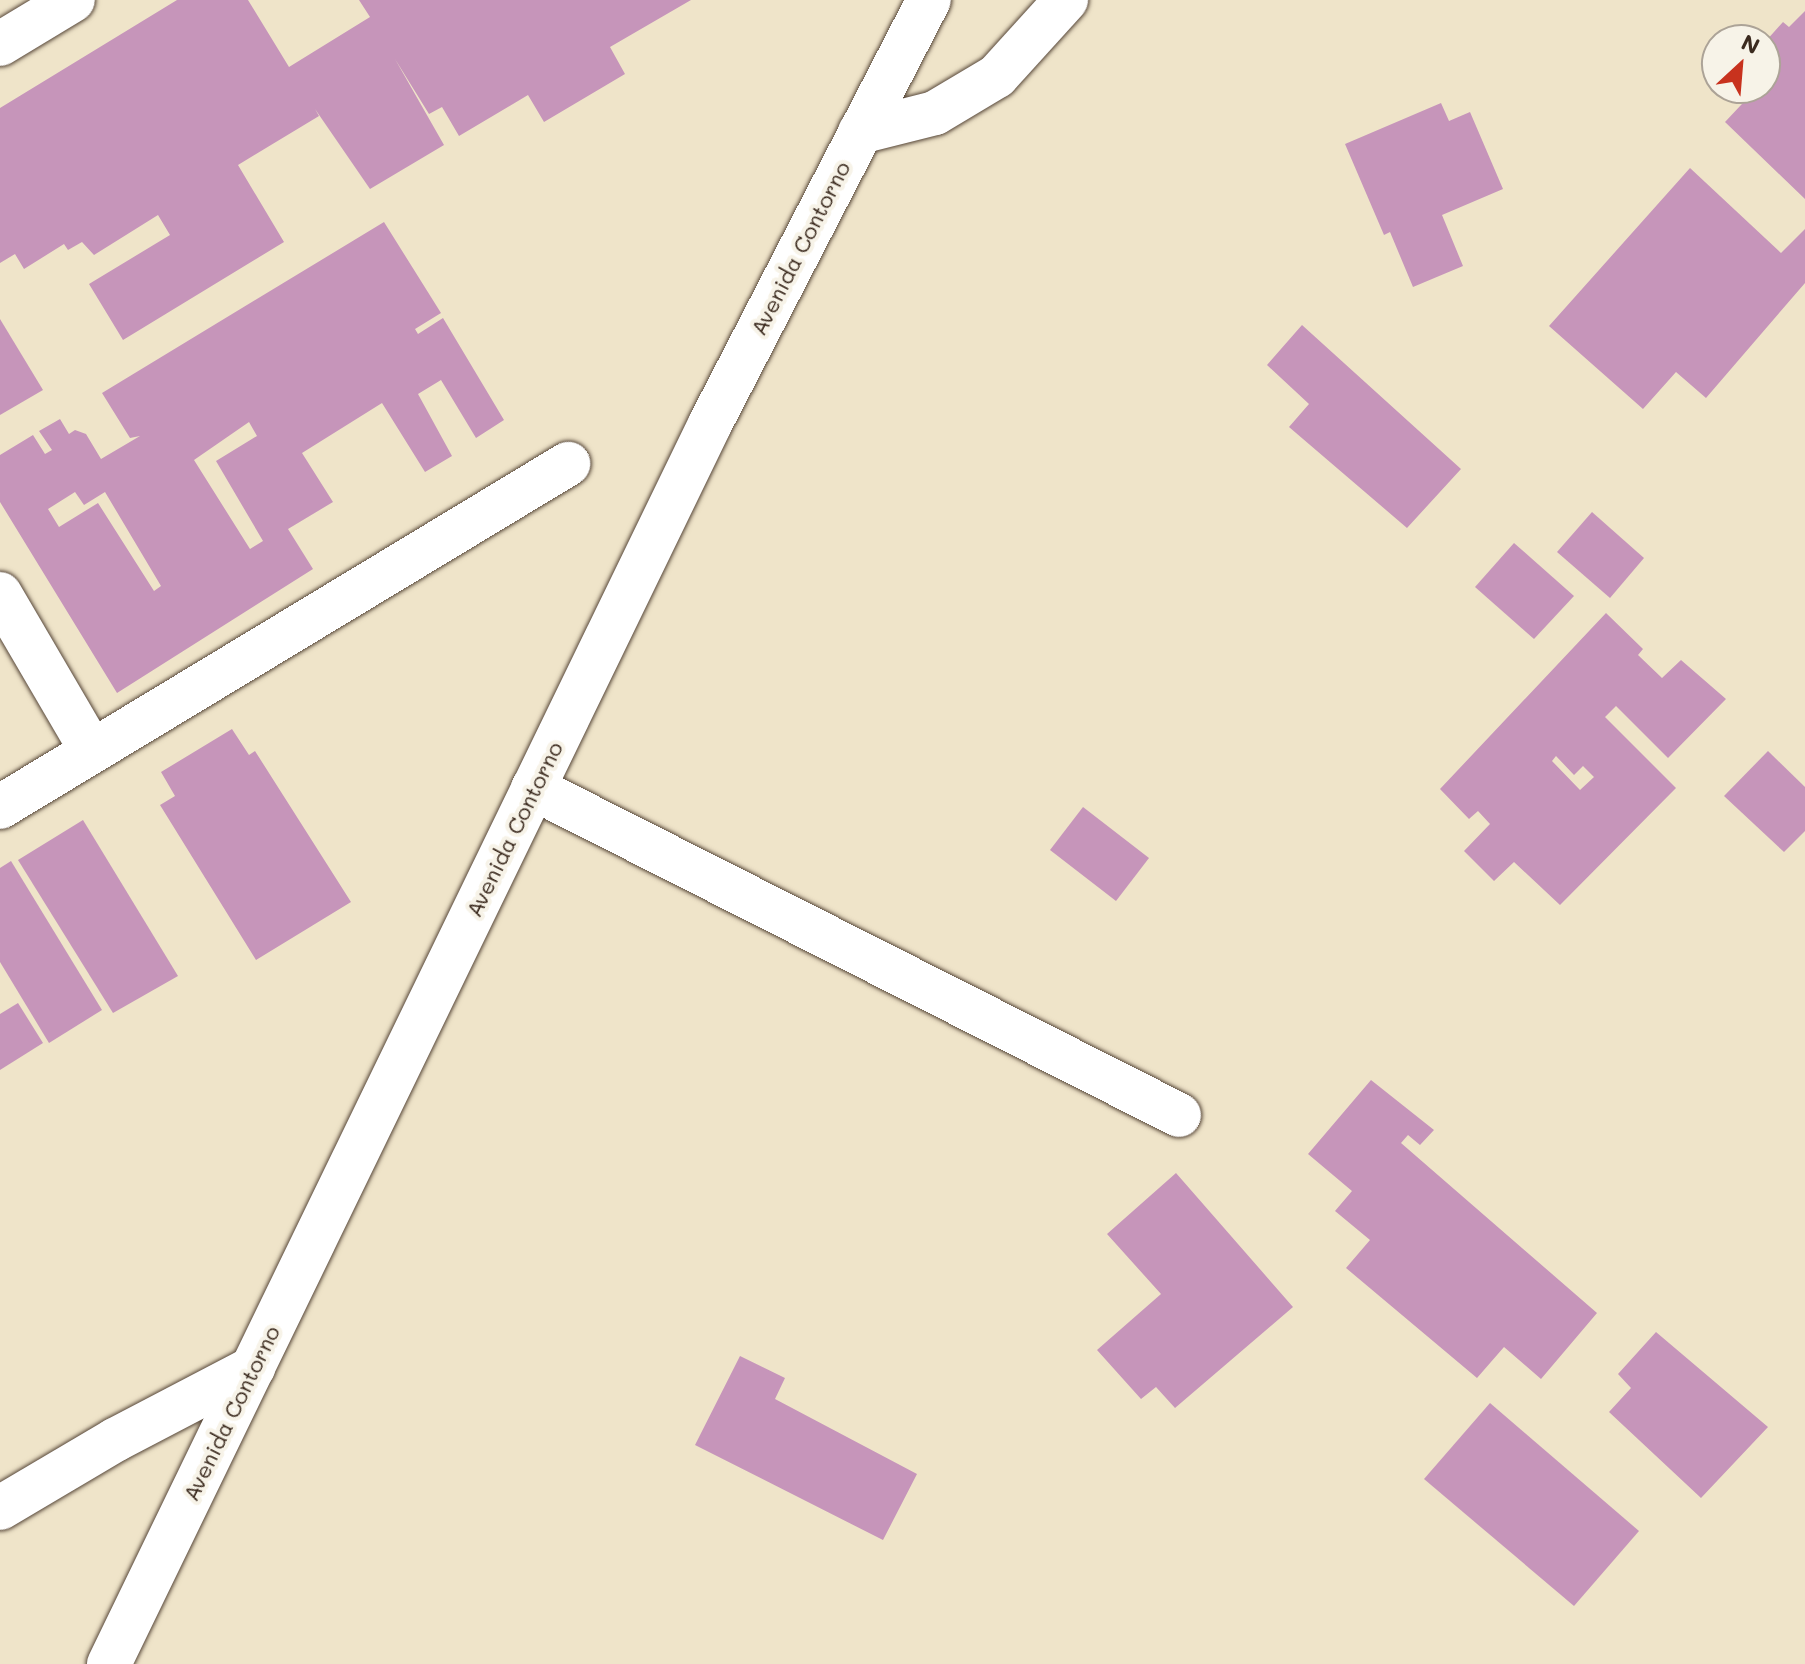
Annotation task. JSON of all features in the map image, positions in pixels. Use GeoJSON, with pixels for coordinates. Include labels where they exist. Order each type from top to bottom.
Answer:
{"type":"FeatureCollection","features":[{"type":"Feature","properties":{"kind":"street"},"geometry":{"type":"LineString","coordinates":[[0,44],[73,0]]}},
{"type":"Feature","properties":{"kind":"street","name":"Avenida Contorno"},"geometry":{"type":"LineString","coordinates":[[109,1664],[710,424],[929,0]]}},
{"type":"Feature","properties":{"kind":"street"},"geometry":{"type":"LineString","coordinates":[[860,132],[935,113],[997,76],[1066,0]]}},
{"type":"Feature","properties":{"kind":"street"},"geometry":{"type":"LineString","coordinates":[[0,807],[568,464]]}},
{"type":"Feature","properties":{"kind":"street"},"geometry":{"type":"LineString","coordinates":[[0,594],[91,750]]}},
{"type":"Feature","properties":{"kind":"street"},"geometry":{"type":"LineString","coordinates":[[533,788],[1179,1115]]}},
{"type":"Feature","properties":{"kind":"street"},"geometry":{"type":"LineString","coordinates":[[0,1508],[115,1440],[253,1368]]}},
{"type":"Feature","properties":{"kind":"building"},"geometry":{"type":"Polygon","coordinates":[[[177,0],[248,0],[289,67],[370,17],[359,0],[691,0],[610,47],[625,74],[544,122],[528,95],[459,136],[442,107],[429,114],[395,59],[444,145],[370,189],[315,109],[319,116],[238,165],[284,242],[123,340],[89,284],[170,235],[158,215],[94,255],[82,242],[68,250],[64,244],[24,269],[15,254],[0,263],[0,108],[177,0]]]}},
{"type":"Feature","properties":{"kind":"building"},"geometry":{"type":"Polygon","coordinates":[[[1805,11],[1805,199],[1725,122],[1742,104],[1781,104],[1781,24],[1783,22],[1789,27],[1805,11]]]}},
{"type":"Feature","properties":{"kind":"building"},"geometry":{"type":"Polygon","coordinates":[[[1441,103],[1449,121],[1470,112],[1503,189],[1442,215],[1463,266],[1413,287],[1390,232],[1384,235],[1345,144],[1441,103]]]}},
{"type":"Feature","properties":{"kind":"building"},"geometry":{"type":"Polygon","coordinates":[[[1690,168],[1781,253],[1805,229],[1805,283],[1706,398],[1676,372],[1643,409],[1549,326],[1690,168]]]}},
{"type":"Feature","properties":{"kind":"building"},"geometry":{"type":"Polygon","coordinates":[[[384,222],[441,313],[415,329],[418,334],[443,318],[504,420],[476,438],[441,380],[418,394],[452,456],[425,472],[382,403],[302,453],[333,502],[288,529],[313,569],[117,693],[0,502],[0,455],[33,435],[45,454],[52,450],[39,431],[60,419],[69,434],[75,430],[86,434],[101,459],[140,436],[130,438],[102,393],[384,222]],[[249,422],[194,460],[250,549],[263,541],[216,461],[257,436],[249,422]],[[75,492],[48,509],[59,527],[98,503],[154,591],[161,586],[105,492],[84,505],[75,492]]]}},
{"type":"Feature","properties":{"kind":"building"},"geometry":{"type":"Polygon","coordinates":[[[0,319],[43,390],[0,415],[0,319]]]}},
{"type":"Feature","properties":{"kind":"building"},"geometry":{"type":"Polygon","coordinates":[[[1302,325],[1461,469],[1407,528],[1289,427],[1309,404],[1267,365],[1302,325]]]}},
{"type":"Feature","properties":{"kind":"building"},"geometry":{"type":"Polygon","coordinates":[[[1592,512],[1644,558],[1610,598],[1557,552],[1592,512]]]}},
{"type":"Feature","properties":{"kind":"building"},"geometry":{"type":"Polygon","coordinates":[[[1514,543],[1574,596],[1534,639],[1475,587],[1514,543]]]}},
{"type":"Feature","properties":{"kind":"building"},"geometry":{"type":"Polygon","coordinates":[[[1606,613],[1643,649],[1638,655],[1662,678],[1681,660],[1726,699],[1668,758],[1616,706],[1605,717],[1676,788],[1560,905],[1514,862],[1494,881],[1464,851],[1490,824],[1478,811],[1469,819],[1440,789],[1606,613]],[[1556,756],[1552,761],[1580,790],[1594,777],[1583,766],[1574,775],[1556,756]]]}},
{"type":"Feature","properties":{"kind":"building"},"geometry":{"type":"Polygon","coordinates":[[[232,729],[249,755],[255,751],[351,902],[256,960],[160,805],[175,796],[161,772],[232,729]]]}},
{"type":"Feature","properties":{"kind":"building"},"geometry":{"type":"Polygon","coordinates":[[[1768,751],[1805,787],[1805,831],[1784,852],[1724,796],[1768,751]]]}},
{"type":"Feature","properties":{"kind":"building"},"geometry":{"type":"Polygon","coordinates":[[[1083,807],[1149,858],[1116,901],[1050,850],[1083,807]]]}},
{"type":"Feature","properties":{"kind":"building"},"geometry":{"type":"Polygon","coordinates":[[[83,820],[178,976],[113,1013],[18,860],[83,820]]]}},
{"type":"Feature","properties":{"kind":"building"},"geometry":{"type":"Polygon","coordinates":[[[11,861],[102,1010],[49,1043],[0,962],[0,868],[11,861]]]}},
{"type":"Feature","properties":{"kind":"building"},"geometry":{"type":"Polygon","coordinates":[[[18,1003],[43,1043],[0,1070],[0,1014],[18,1003]]]}},
{"type":"Feature","properties":{"kind":"building"},"geometry":{"type":"Polygon","coordinates":[[[1371,1080],[1434,1130],[1420,1145],[1408,1135],[1401,1143],[1597,1313],[1541,1379],[1504,1347],[1477,1378],[1346,1268],[1370,1240],[1335,1211],[1352,1191],[1308,1154],[1371,1080]]]}},
{"type":"Feature","properties":{"kind":"building"},"geometry":{"type":"Polygon","coordinates":[[[1176,1173],[1293,1307],[1175,1408],[1156,1387],[1141,1399],[1097,1350],[1161,1294],[1107,1234],[1176,1173]]]}},
{"type":"Feature","properties":{"kind":"building"},"geometry":{"type":"Polygon","coordinates":[[[1656,1332],[1768,1427],[1701,1498],[1609,1412],[1631,1388],[1618,1374],[1656,1332]]]}},
{"type":"Feature","properties":{"kind":"building"},"geometry":{"type":"Polygon","coordinates":[[[740,1356],[785,1378],[775,1399],[917,1474],[883,1540],[695,1445],[740,1356]]]}},
{"type":"Feature","properties":{"kind":"building"},"geometry":{"type":"Polygon","coordinates":[[[1490,1403],[1639,1531],[1574,1606],[1424,1479],[1490,1403]]]}}]}
